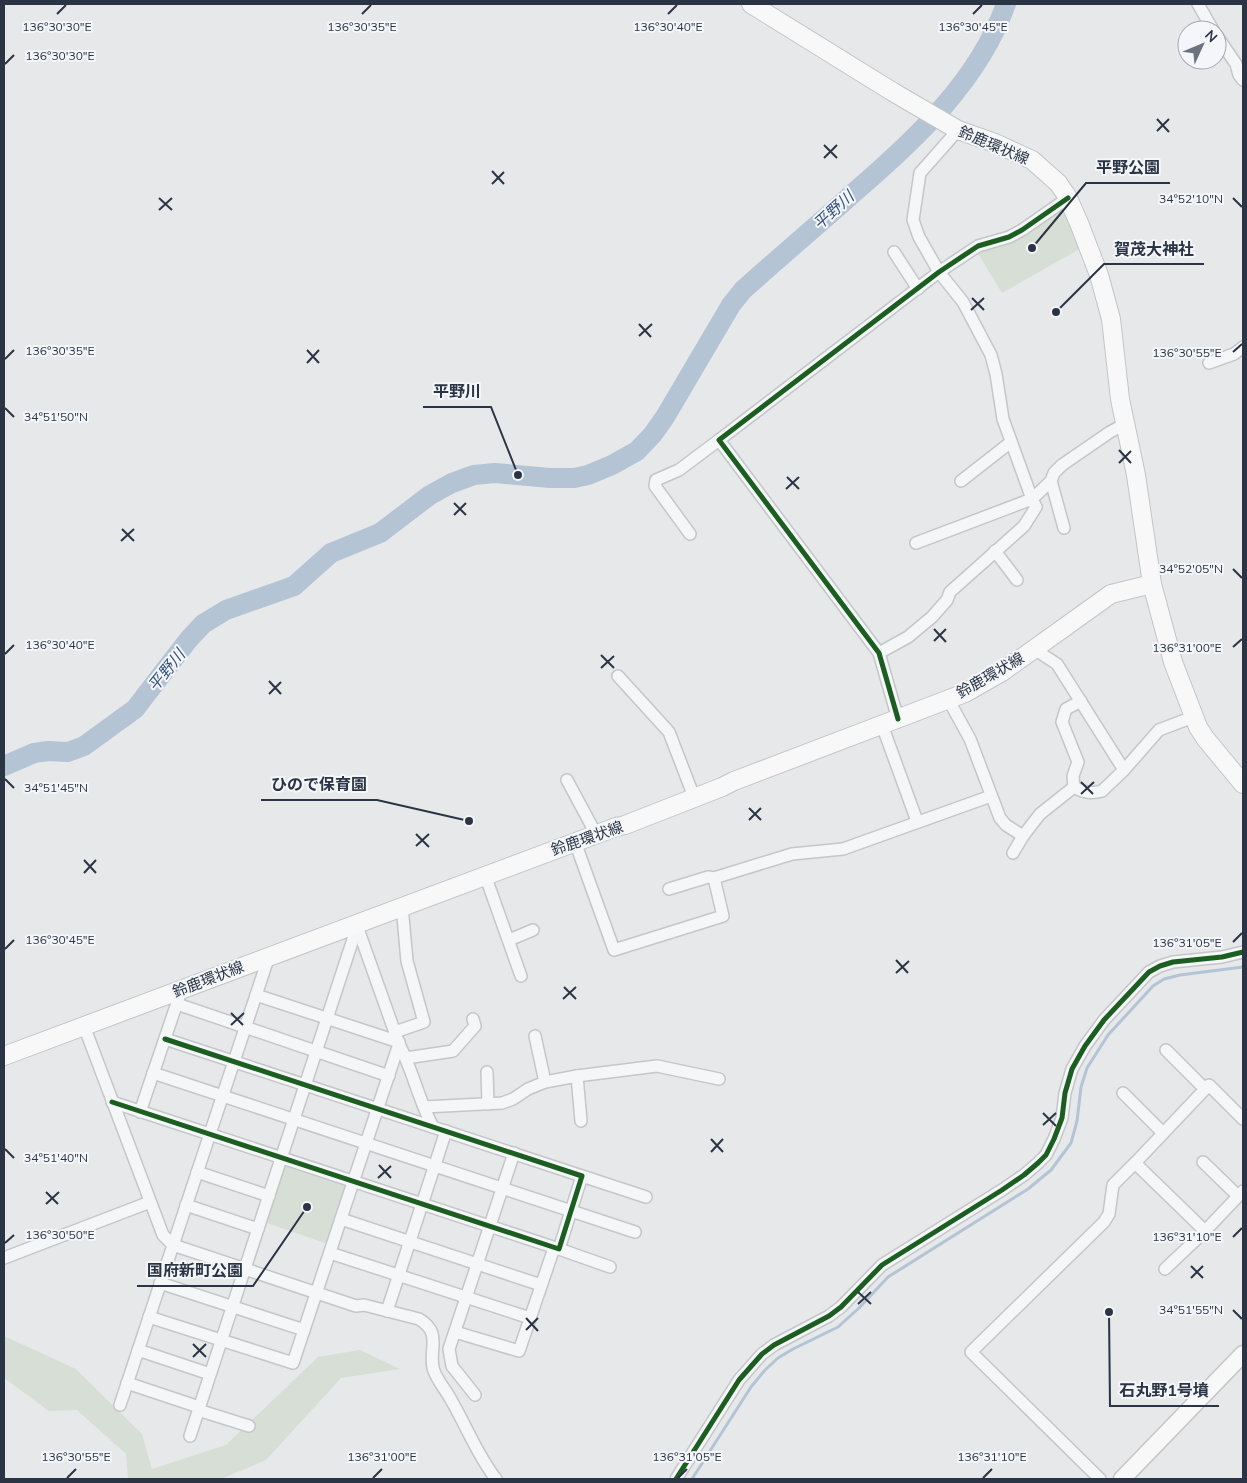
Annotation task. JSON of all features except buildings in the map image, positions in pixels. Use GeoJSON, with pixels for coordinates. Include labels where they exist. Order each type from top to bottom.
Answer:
{"type":"FeatureCollection","features":[{"type":"Feature","properties":{"kind":"main road","name":"鈴鹿環状線"},"geometry":{"type":"LineString","coordinates":[[751,4],[958,130],[995,143],[1032,160],[1058,183],[1068,198],[1098,274],[1111,319],[1120,399],[1136,475],[1152,584],[1174,662],[1194,717],[1205,738],[1243,784]]}},
{"type":"Feature","properties":{"kind":"main road","name":"鈴鹿環状線"},"geometry":{"type":"LineString","coordinates":[[4,1056],[84,1026],[178,997],[266,957],[357,925],[485,874],[625,825],[965,693],[1002,672],[1112,594],[1152,584]]}},
{"type":"Feature","properties":{"kind":"street"},"geometry":{"type":"LineString","coordinates":[[1198,4],[1207,20]]}},
{"type":"Feature","properties":{"kind":"street"},"geometry":{"type":"LineString","coordinates":[[1227,51],[1236,64],[1239,75],[1243,80]]}},
{"type":"Feature","properties":{"kind":"street"},"geometry":{"type":"LineString","coordinates":[[879,653],[908,637],[932,617],[947,600],[950,592],[1024,526],[1036,507],[1003,419],[996,374],[990,355],[963,302],[940,272],[919,237],[913,220],[920,173],[958,130]]}},
{"type":"Feature","properties":{"kind":"street"},"geometry":{"type":"LineString","coordinates":[[690,534],[655,486],[656,480],[679,470],[940,272],[978,246],[1009,237],[1022,230],[1068,198]]}},
{"type":"Feature","properties":{"kind":"street"},"geometry":{"type":"LineString","coordinates":[[894,252],[918,289]]}},
{"type":"Feature","properties":{"kind":"street"},"geometry":{"type":"LineString","coordinates":[[1209,363],[1234,354],[1243,347]]}},
{"type":"Feature","properties":{"kind":"street"},"geometry":{"type":"LineString","coordinates":[[916,543],[1032,499],[1051,481],[1054,473],[1062,465],[1125,424]]}},
{"type":"Feature","properties":{"kind":"street"},"geometry":{"type":"LineString","coordinates":[[719,440],[879,653],[890,722],[917,822]]}},
{"type":"Feature","properties":{"kind":"street"},"geometry":{"type":"LineString","coordinates":[[961,481],[1011,442]]}},
{"type":"Feature","properties":{"kind":"street"},"geometry":{"type":"LineString","coordinates":[[1051,481],[1064,528]]}},
{"type":"Feature","properties":{"kind":"street"},"geometry":{"type":"LineString","coordinates":[[995,551],[1017,580]]}},
{"type":"Feature","properties":{"kind":"street"},"geometry":{"type":"LineString","coordinates":[[1034,649],[1056,662],[1124,770]]}},
{"type":"Feature","properties":{"kind":"street"},"geometry":{"type":"LineString","coordinates":[[618,676],[669,732],[694,797]]}},
{"type":"Feature","properties":{"kind":"street"},"geometry":{"type":"LineString","coordinates":[[948,699],[970,739],[1000,818],[1023,836]]}},
{"type":"Feature","properties":{"kind":"street"},"geometry":{"type":"LineString","coordinates":[[1074,787],[1073,776],[1078,762],[1062,722],[1066,709],[1081,701]]}},
{"type":"Feature","properties":{"kind":"street"},"geometry":{"type":"LineString","coordinates":[[1074,787],[1088,792],[1102,791],[1160,730],[1194,717]]}},
{"type":"Feature","properties":{"kind":"street"},"geometry":{"type":"LineString","coordinates":[[568,780],[596,834]]}},
{"type":"Feature","properties":{"kind":"street"},"geometry":{"type":"LineString","coordinates":[[1012,853],[1040,814],[1074,787]]}},
{"type":"Feature","properties":{"kind":"street"},"geometry":{"type":"LineString","coordinates":[[669,889],[708,877],[714,878],[792,854],[843,849],[991,796]]}},
{"type":"Feature","properties":{"kind":"street"},"geometry":{"type":"LineString","coordinates":[[575,842],[614,950],[723,916],[714,878]]}},
{"type":"Feature","properties":{"kind":"street"},"geometry":{"type":"LineString","coordinates":[[485,874],[521,976]]}},
{"type":"Feature","properties":{"kind":"street"},"geometry":{"type":"LineString","coordinates":[[149,1317],[293,1363],[389,1076],[398,1039],[424,1022],[407,961],[402,906]]}},
{"type":"Feature","properties":{"kind":"street"},"geometry":{"type":"LineString","coordinates":[[190,1436],[357,925]]}},
{"type":"Feature","properties":{"kind":"street"},"geometry":{"type":"LineString","coordinates":[[357,925],[398,1039],[433,1127]]}},
{"type":"Feature","properties":{"kind":"street"},"geometry":{"type":"LineString","coordinates":[[509,940],[533,930]]}},
{"type":"Feature","properties":{"kind":"street"},"geometry":{"type":"LineString","coordinates":[[676,1479],[739,1380],[762,1354],[774,1345],[829,1316],[841,1307],[882,1265],[1002,1190],[1038,1163],[1046,1154],[1054,1139],[1062,1118],[1072,1069],[1085,1046],[1104,1020],[1149,972],[1173,962],[1222,957],[1243,952]]}},
{"type":"Feature","properties":{"kind":"street"},"geometry":{"type":"LineString","coordinates":[[120,1406],[266,965],[266,957]]}},
{"type":"Feature","properties":{"kind":"street"},"geometry":{"type":"LineString","coordinates":[[256,995],[327,1019],[398,1039]]}},
{"type":"Feature","properties":{"kind":"street"},"geometry":{"type":"LineString","coordinates":[[140,1112],[178,997],[244,1028],[389,1076]]}},
{"type":"Feature","properties":{"kind":"street"},"geometry":{"type":"LineString","coordinates":[[406,1058],[453,1051],[475,1026],[473,1018]]}},
{"type":"Feature","properties":{"kind":"street"},"geometry":{"type":"LineString","coordinates":[[84,1026],[163,1235],[172,1245],[356,1306],[364,1305],[420,1319],[432,1330],[434,1368],[486,1466],[496,1479]]}},
{"type":"Feature","properties":{"kind":"street"},"geometry":{"type":"LineString","coordinates":[[535,1036],[545,1082]]}},
{"type":"Feature","properties":{"kind":"street"},"geometry":{"type":"LineString","coordinates":[[165,1039],[646,1197]]}},
{"type":"Feature","properties":{"kind":"street"},"geometry":{"type":"LineString","coordinates":[[1166,1050],[1205,1089]]}},
{"type":"Feature","properties":{"kind":"street"},"geometry":{"type":"LineString","coordinates":[[424,1107],[488,1104],[512,1099],[545,1082],[657,1066],[718,1080]]}},
{"type":"Feature","properties":{"kind":"street"},"geometry":{"type":"LineString","coordinates":[[487,1072],[488,1104]]}},
{"type":"Feature","properties":{"kind":"street"},"geometry":{"type":"LineString","coordinates":[[153,1073],[295,1118],[635,1232]]}},
{"type":"Feature","properties":{"kind":"street"},"geometry":{"type":"LineString","coordinates":[[577,1076],[581,1121]]}},
{"type":"Feature","properties":{"kind":"street"},"geometry":{"type":"LineString","coordinates":[[1100,1479],[971,1352],[1104,1222],[1109,1214],[1113,1185],[1205,1089],[1209,1086],[1243,1119]]}},
{"type":"Feature","properties":{"kind":"street"},"geometry":{"type":"LineString","coordinates":[[1123,1093],[1163,1133]]}},
{"type":"Feature","properties":{"kind":"street"},"geometry":{"type":"LineString","coordinates":[[112,1102],[610,1267]]}},
{"type":"Feature","properties":{"kind":"street"},"geometry":{"type":"LineString","coordinates":[[387,1311],[446,1131]]}},
{"type":"Feature","properties":{"kind":"street"},"geometry":{"type":"LineString","coordinates":[[475,1395],[460,1378],[450,1358],[449,1349],[514,1154]]}},
{"type":"Feature","properties":{"kind":"street"},"geometry":{"type":"LineString","coordinates":[[1165,1269],[1241,1193],[1203,1162]]}},
{"type":"Feature","properties":{"kind":"street"},"geometry":{"type":"LineString","coordinates":[[1135,1163],[1205,1231]]}},
{"type":"Feature","properties":{"kind":"street"},"geometry":{"type":"LineString","coordinates":[[196,1172],[269,1196]]}},
{"type":"Feature","properties":{"kind":"street"},"geometry":{"type":"LineString","coordinates":[[455,1332],[519,1351],[541,1285],[571,1210],[582,1176]]}},
{"type":"Feature","properties":{"kind":"street"},"geometry":{"type":"LineString","coordinates":[[4,1258],[150,1202]]}},
{"type":"Feature","properties":{"kind":"street"},"geometry":{"type":"LineString","coordinates":[[186,1205],[258,1229]]}},
{"type":"Feature","properties":{"kind":"street"},"geometry":{"type":"LineString","coordinates":[[341,1219],[541,1285]]}},
{"type":"Feature","properties":{"kind":"street"},"geometry":{"type":"LineString","coordinates":[[330,1253],[530,1318]]}},
{"type":"Feature","properties":{"kind":"street"},"geometry":{"type":"LineString","coordinates":[[160,1283],[304,1330]]}},
{"type":"Feature","properties":{"kind":"street"},"geometry":{"type":"LineString","coordinates":[[138,1350],[210,1374]]}},
{"type":"Feature","properties":{"kind":"street"},"geometry":{"type":"LineString","coordinates":[[1122,1479],[1243,1354]]}},
{"type":"Feature","properties":{"kind":"street"},"geometry":{"type":"LineString","coordinates":[[127,1383],[249,1426]]}},
{"type":"Feature","properties":{"kind":"shaded area"},"geometry":{"type":"Polygon","coordinates":[[[1065,202],[1083,247],[1002,293],[977,252],[1065,202]]]}},
{"type":"Feature","properties":{"kind":"shaded area"},"geometry":{"type":"Polygon","coordinates":[[[288,1166],[346,1185],[348,1190],[328,1244],[267,1223],[283,1168],[288,1166]]]}},
{"type":"Feature","properties":{"kind":"shaded area"},"geometry":{"type":"Polygon","coordinates":[[[4,1336],[76,1369],[142,1434],[152,1469],[226,1445],[318,1357],[360,1350],[400,1369],[341,1378],[266,1460],[221,1479],[128,1479],[126,1454],[77,1410],[49,1411],[4,1378],[4,1336]]]}},
{"type":"Feature","properties":{"kind":"waterway","name":"平野川"},"geometry":{"type":"LineString","coordinates":[[4,766],[34,753],[48,751],[68,752],[84,746],[135,709],[189,639],[203,624],[226,610],[294,586],[331,553],[380,533],[430,495],[452,483],[474,475],[495,473],[550,478],[574,478],[588,475],[612,465],[637,451],[653,434],[665,417],[731,305],[743,290],[880,170],[924,128],[944,106],[980,58],[1006,4]]}},
{"type":"Feature","properties":{"kind":"waterway"},"geometry":{"type":"LineString","coordinates":[[692,1479],[751,1387],[778,1358],[838,1327],[888,1277],[1028,1189],[1051,1170],[1071,1143],[1077,1121],[1081,1087],[1087,1068],[1108,1035],[1153,986],[1164,979],[1180,975],[1243,967]]}},
{"type":"Feature","properties":{"kind":"cycle path"},"geometry":{"type":"LineString","coordinates":[[898,719],[879,653],[719,440],[939,272],[978,246],[1009,237],[1022,230],[1068,198]]}},
{"type":"Feature","properties":{"kind":"cycle path"},"geometry":{"type":"LineString","coordinates":[[676,1479],[739,1380],[762,1354],[774,1345],[829,1316],[841,1307],[882,1265],[1002,1190],[1024,1175],[1046,1155],[1062,1118],[1065,1093],[1072,1069],[1085,1046],[1104,1020],[1149,972],[1173,962],[1222,957],[1243,952]]}},
{"type":"Feature","properties":{"kind":"cycle path"},"geometry":{"type":"LineString","coordinates":[[112,1102],[559,1249],[582,1176],[165,1039]]}},
{"type":"Feature","properties":{"kind":"place","name":"平野公園"},"geometry":{"type":"Point","coordinates":[1032,248]}},
{"type":"Feature","properties":{"kind":"place","name":"賀茂大神社"},"geometry":{"type":"Point","coordinates":[1056,312]}},
{"type":"Feature","properties":{"kind":"place","name":"平野川"},"geometry":{"type":"Point","coordinates":[518,475]}},
{"type":"Feature","properties":{"kind":"place","name":"ひので保育園"},"geometry":{"type":"Point","coordinates":[469,821]}},
{"type":"Feature","properties":{"kind":"place","name":"国府新町公園"},"geometry":{"type":"Point","coordinates":[307,1207]}},
{"type":"Feature","properties":{"kind":"place","name":"石丸野1号墳"},"geometry":{"type":"Point","coordinates":[1109,1312]}}]}
